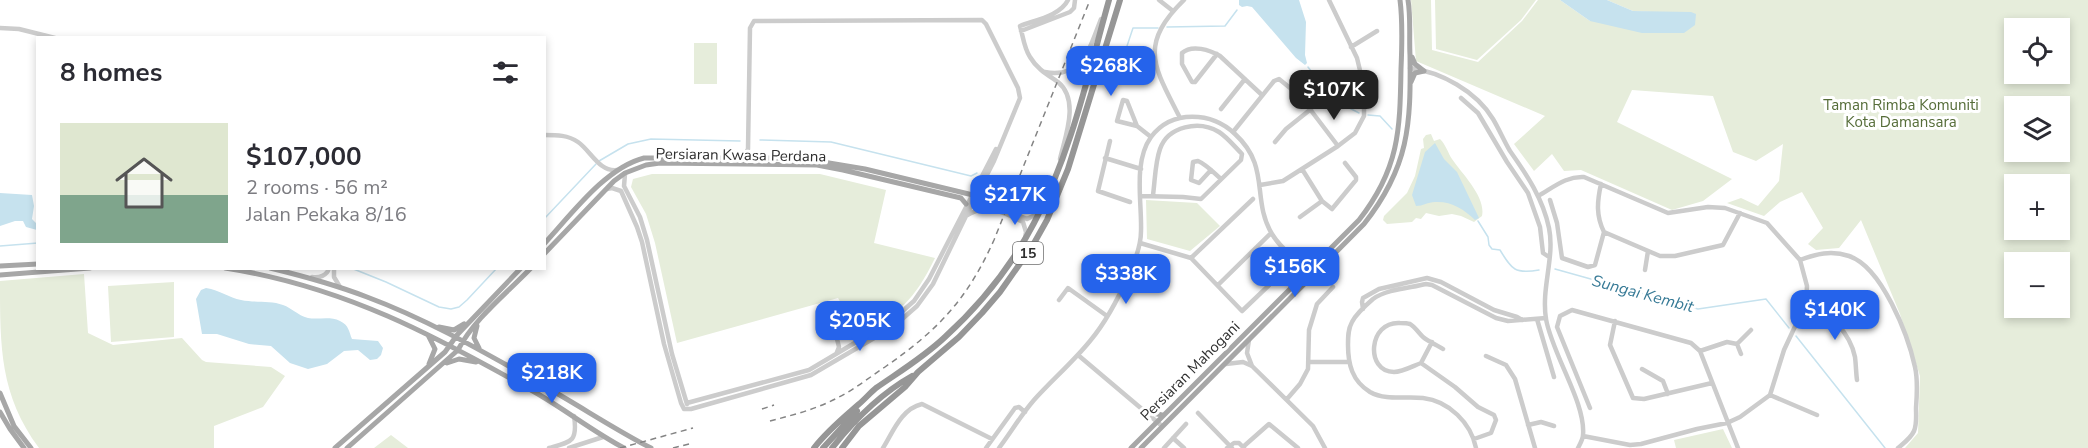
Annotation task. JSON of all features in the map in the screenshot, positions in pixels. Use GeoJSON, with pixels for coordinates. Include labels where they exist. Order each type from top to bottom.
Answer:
{"type":"FeatureCollection","features":[{"type":"Feature","properties":{"kind":"highway","name":"15"},"geometry":{"type":"LineString","coordinates":[[814,448],[822,437],[875,389],[944,338],[971,312],[1000,276],[1024,240],[1043,206],[1067,145],[1109,0]]}},
{"type":"Feature","properties":{"kind":"highway","name":"15"},"geometry":{"type":"LineString","coordinates":[[842,448],[859,426],[959,337],[1015,272],[1042,228],[1068,170],[1120,0]]}},
{"type":"Feature","properties":{"kind":"highway"},"geometry":{"type":"LineString","coordinates":[[832,448],[850,425],[865,411],[897,384],[918,372]]}},
{"type":"Feature","properties":{"kind":"highway"},"geometry":{"type":"LineString","coordinates":[[823,448],[839,428],[887,382]]}},
{"type":"Feature","properties":{"kind":"main road","name":"Persiaran Mahogani"},"geometry":{"type":"LineString","coordinates":[[1131,448],[1359,220],[1371,204],[1386,179],[1397,144],[1402,35],[1400,0]]}},
{"type":"Feature","properties":{"kind":"main road","name":"Persiaran Mahogani"},"geometry":{"type":"LineString","coordinates":[[1141,448],[1364,224],[1392,184],[1406,144],[1409,117],[1410,50],[1407,0]]}},
{"type":"Feature","properties":{"kind":"main road"},"geometry":{"type":"LineString","coordinates":[[1400,116],[1404,108],[1405,75],[1410,68],[1406,63],[1402,35]]}},
{"type":"Feature","properties":{"kind":"main road"},"geometry":{"type":"LineString","coordinates":[[1410,50],[1413,61],[1424,71],[1414,75],[1410,87]]}},
{"type":"Feature","properties":{"kind":"main road","name":"Persiaran Kwasa Perdana"},"geometry":{"type":"LineString","coordinates":[[546,252],[631,162],[644,158],[785,158],[843,164],[975,195]]}},
{"type":"Feature","properties":{"kind":"main road","name":"Persiaran Kwasa Perdana"},"geometry":{"type":"LineString","coordinates":[[546,242],[597,188],[622,171],[660,163],[817,165],[961,198],[969,204]]}},
{"type":"Feature","properties":{"kind":"main road"},"geometry":{"type":"LineString","coordinates":[[1295,282],[1298,272],[1297,261],[1317,260]]}},
{"type":"Feature","properties":{"kind":"main road"},"geometry":{"type":"LineString","coordinates":[[0,266],[36,264]]}},
{"type":"Feature","properties":{"kind":"main road"},"geometry":{"type":"LineString","coordinates":[[0,275],[64,270]]}},
{"type":"Feature","properties":{"kind":"main road"},"geometry":{"type":"LineString","coordinates":[[237,270],[337,294],[366,305],[458,350],[539,395],[624,448]]}},
{"type":"Feature","properties":{"kind":"main road"},"geometry":{"type":"LineString","coordinates":[[278,270],[340,287],[432,326],[488,355],[651,448]]}},
{"type":"Feature","properties":{"kind":"main road"},"geometry":{"type":"LineString","coordinates":[[335,448],[450,346],[472,318],[519,270]]}},
{"type":"Feature","properties":{"kind":"main road"},"geometry":{"type":"LineString","coordinates":[[347,448],[458,350],[462,341],[529,270]]}},
{"type":"Feature","properties":{"kind":"main road"},"geometry":{"type":"LineString","coordinates":[[432,326],[454,330],[472,318]]}},
{"type":"Feature","properties":{"kind":"main road"},"geometry":{"type":"LineString","coordinates":[[479,322],[474,334],[476,346],[488,355]]}},
{"type":"Feature","properties":{"kind":"main road"},"geometry":{"type":"LineString","coordinates":[[427,334],[435,349],[427,368]]}},
{"type":"Feature","properties":{"kind":"main road"},"geometry":{"type":"LineString","coordinates":[[441,366],[459,359],[483,364]]}},
{"type":"Feature","properties":{"kind":"main road"},"geometry":{"type":"LineString","coordinates":[[0,393],[14,426],[31,448]]}},
{"type":"Feature","properties":{"kind":"main road"},"geometry":{"type":"LineString","coordinates":[[0,412],[9,429],[24,448]]}},
{"type":"Feature","properties":{"kind":"main road"},"geometry":{"type":"LineString","coordinates":[[1148,430],[1149,422],[1146,413],[1162,415]]}},
{"type":"Feature","properties":{"kind":"street"},"geometry":{"type":"LineString","coordinates":[[1020,28],[1051,15],[1063,7],[1068,0]]}},
{"type":"Feature","properties":{"kind":"street"},"geometry":{"type":"LineString","coordinates":[[1020,28],[1070,12],[1075,6],[1075,0]]}},
{"type":"Feature","properties":{"kind":"street"},"geometry":{"type":"LineString","coordinates":[[1042,71],[1067,71],[1079,64],[1088,53],[1109,0]]}},
{"type":"Feature","properties":{"kind":"street"},"geometry":{"type":"LineString","coordinates":[[1159,0],[1173,11]]}},
{"type":"Feature","properties":{"kind":"street"},"geometry":{"type":"LineString","coordinates":[[1180,118],[1155,64],[1158,37],[1173,11],[1184,0]]}},
{"type":"Feature","properties":{"kind":"street"},"geometry":{"type":"LineString","coordinates":[[1260,185],[1283,181],[1338,146],[1355,133],[1364,116],[1364,87],[1357,58],[1329,0]]}},
{"type":"Feature","properties":{"kind":"street"},"geometry":{"type":"LineString","coordinates":[[687,403],[804,372],[890,322],[914,302],[975,195],[1018,106],[1020,98],[1018,88],[982,20],[757,20],[750,28],[748,149],[744,157],[739,159]]}},
{"type":"Feature","properties":{"kind":"street"},"geometry":{"type":"LineString","coordinates":[[0,28],[19,29],[47,36]]}},
{"type":"Feature","properties":{"kind":"street"},"geometry":{"type":"LineString","coordinates":[[1020,28],[1031,60],[1064,88],[1069,106],[1068,121],[1056,173]]}},
{"type":"Feature","properties":{"kind":"street"},"geometry":{"type":"LineString","coordinates":[[1351,47],[1377,31]]}},
{"type":"Feature","properties":{"kind":"street"},"geometry":{"type":"LineString","coordinates":[[1217,54],[1195,82],[1190,79],[1182,64],[1182,53],[1189,49],[1207,50],[1217,54],[1262,94]]}},
{"type":"Feature","properties":{"kind":"street"},"geometry":{"type":"LineString","coordinates":[[1410,68],[1450,81],[1482,104],[1539,196],[1549,227],[1546,318],[1579,407],[1586,437],[1578,448]]}},
{"type":"Feature","properties":{"kind":"street"},"geometry":{"type":"LineString","coordinates":[[1221,109],[1245,79]]}},
{"type":"Feature","properties":{"kind":"street"},"geometry":{"type":"LineString","coordinates":[[1233,132],[1262,94],[1274,81],[1279,79],[1300,96],[1338,146]]}},
{"type":"Feature","properties":{"kind":"street"},"geometry":{"type":"LineString","coordinates":[[1461,98],[1478,113],[1528,193],[1540,228],[1543,253],[1549,257]]}},
{"type":"Feature","properties":{"kind":"street"},"geometry":{"type":"LineString","coordinates":[[1137,126],[1127,101],[1123,100],[1117,121],[1137,126],[1151,137]]}},
{"type":"Feature","properties":{"kind":"street"},"geometry":{"type":"LineString","coordinates":[[1275,142],[1286,129],[1311,110]]}},
{"type":"Feature","properties":{"kind":"street"},"geometry":{"type":"LineString","coordinates":[[999,448],[1025,412],[1099,330],[1107,316],[1130,273],[1140,243],[1141,169],[1145,150],[1151,137],[1180,118],[1196,116],[1220,122],[1233,132],[1252,153],[1263,208],[1271,233],[1312,276]]}},
{"type":"Feature","properties":{"kind":"street"},"geometry":{"type":"LineString","coordinates":[[1140,196],[1201,199],[1241,160],[1242,154],[1216,130],[1194,125],[1178,129],[1167,138],[1160,149],[1154,195]]}},
{"type":"Feature","properties":{"kind":"street"},"geometry":{"type":"LineString","coordinates":[[1491,133],[1498,129]]}},
{"type":"Feature","properties":{"kind":"street"},"geometry":{"type":"LineString","coordinates":[[546,135],[571,138],[586,149],[604,168],[622,171],[624,186],[640,217],[647,240],[667,343],[687,403],[684,409]]}},
{"type":"Feature","properties":{"kind":"street"},"geometry":{"type":"LineString","coordinates":[[1110,141],[1098,192],[1130,202]]}},
{"type":"Feature","properties":{"kind":"street"},"geometry":{"type":"LineString","coordinates":[[748,149],[756,159]]}},
{"type":"Feature","properties":{"kind":"street"},"geometry":{"type":"LineString","coordinates":[[1105,158],[1141,169]]}},
{"type":"Feature","properties":{"kind":"street"},"geometry":{"type":"LineString","coordinates":[[1211,170],[1198,183],[1191,180],[1194,161],[1203,163],[1211,170],[1221,179]]}},
{"type":"Feature","properties":{"kind":"street"},"geometry":{"type":"LineString","coordinates":[[1302,169],[1323,201],[1329,208],[1334,209],[1356,180],[1345,163]]}},
{"type":"Feature","properties":{"kind":"street"},"geometry":{"type":"LineString","coordinates":[[597,188],[605,175],[604,168]]}},
{"type":"Feature","properties":{"kind":"street"},"geometry":{"type":"LineString","coordinates":[[1539,196],[1569,177],[1584,177],[1668,213],[1708,207],[1725,208],[1767,223],[1800,260],[1807,282],[1806,303],[1784,350],[1770,395],[1740,417],[1727,423],[1641,444],[1630,445],[1586,437]]}},
{"type":"Feature","properties":{"kind":"street"},"geometry":{"type":"LineString","coordinates":[[1550,201],[1557,223],[1560,256],[1588,267],[1595,265],[1604,232],[1597,206],[1601,184]]}},
{"type":"Feature","properties":{"kind":"street"},"geometry":{"type":"LineString","coordinates":[[605,190],[612,188],[621,190],[638,227],[684,409]]}},
{"type":"Feature","properties":{"kind":"street"},"geometry":{"type":"LineString","coordinates":[[1191,258],[1253,198]]}},
{"type":"Feature","properties":{"kind":"street"},"geometry":{"type":"LineString","coordinates":[[1300,218],[1323,201]]}},
{"type":"Feature","properties":{"kind":"street"},"geometry":{"type":"LineString","coordinates":[[969,204],[998,207],[1028,219],[1035,216],[1043,206]]}},
{"type":"Feature","properties":{"kind":"street"},"geometry":{"type":"LineString","coordinates":[[969,204],[980,209],[998,210],[1023,222],[1026,232],[1024,240]]}},
{"type":"Feature","properties":{"kind":"street"},"geometry":{"type":"LineString","coordinates":[[684,409],[691,410],[811,375],[893,327],[917,306],[933,285],[966,216],[969,204]]}},
{"type":"Feature","properties":{"kind":"street"},"geometry":{"type":"LineString","coordinates":[[966,216],[980,209]]}},
{"type":"Feature","properties":{"kind":"street"},"geometry":{"type":"LineString","coordinates":[[1604,232],[1660,256],[1676,256],[1719,248],[1725,243],[1740,213]]}},
{"type":"Feature","properties":{"kind":"street"},"geometry":{"type":"LineString","coordinates":[[1218,285],[1271,233]]}},
{"type":"Feature","properties":{"kind":"street"},"geometry":{"type":"LineString","coordinates":[[1140,243],[1191,258],[1242,311],[1287,268]]}},
{"type":"Feature","properties":{"kind":"street"},"geometry":{"type":"LineString","coordinates":[[1645,270],[1648,251]]}},
{"type":"Feature","properties":{"kind":"street"},"geometry":{"type":"LineString","coordinates":[[1800,260],[1824,252],[1855,258],[1877,278],[1897,314],[1915,367],[1917,380],[1916,424],[1910,437],[1898,448]]}},
{"type":"Feature","properties":{"kind":"street"},"geometry":{"type":"LineString","coordinates":[[305,277],[318,278],[331,270],[340,287]]}},
{"type":"Feature","properties":{"kind":"street"},"geometry":{"type":"LineString","coordinates":[[1476,448],[1468,427],[1457,413],[1425,398],[1383,397],[1364,387],[1353,375],[1348,362],[1348,333],[1351,323],[1363,309],[1382,294],[1426,284],[1496,318],[1508,321],[1546,318]]}},
{"type":"Feature","properties":{"kind":"street"},"geometry":{"type":"LineString","coordinates":[[1287,399],[1305,377],[1310,362],[1310,330],[1317,304],[1333,286]]}},
{"type":"Feature","properties":{"kind":"street"},"geometry":{"type":"LineString","coordinates":[[1059,300],[1068,288],[1107,316]]}},
{"type":"Feature","properties":{"kind":"street"},"geometry":{"type":"LineString","coordinates":[[1806,303],[1822,309],[1839,325],[1855,356],[1857,381]]}},
{"type":"Feature","properties":{"kind":"street"},"geometry":{"type":"LineString","coordinates":[[1590,408],[1569,359],[1557,322],[1563,314],[1572,310],[1688,342],[1700,351],[1738,448]]}},
{"type":"Feature","properties":{"kind":"street"},"geometry":{"type":"LineString","coordinates":[[1537,319],[1554,377]]}},
{"type":"Feature","properties":{"kind":"street"},"geometry":{"type":"LineString","coordinates":[[1615,321],[1610,345],[1631,395],[1638,400],[1712,383]]}},
{"type":"Feature","properties":{"kind":"street"},"geometry":{"type":"LineString","coordinates":[[833,323],[839,347],[836,354]]}},
{"type":"Feature","properties":{"kind":"street"},"geometry":{"type":"LineString","coordinates":[[1432,342],[1421,363],[1394,372],[1384,369],[1377,362],[1374,354],[1377,335],[1385,327],[1394,323],[1410,324],[1443,349]]}},
{"type":"Feature","properties":{"kind":"street"},"geometry":{"type":"LineString","coordinates":[[1737,344],[1751,330]]}},
{"type":"Feature","properties":{"kind":"street"},"geometry":{"type":"LineString","coordinates":[[1249,339],[1247,353],[1252,366]]}},
{"type":"Feature","properties":{"kind":"street"},"geometry":{"type":"LineString","coordinates":[[1700,351],[1727,342],[1737,344]]}},
{"type":"Feature","properties":{"kind":"street"},"geometry":{"type":"LineString","coordinates":[[1737,344],[1741,354]]}},
{"type":"Feature","properties":{"kind":"street"},"geometry":{"type":"LineString","coordinates":[[839,347],[846,348]]}},
{"type":"Feature","properties":{"kind":"street"},"geometry":{"type":"LineString","coordinates":[[1078,355],[1162,426]]}},
{"type":"Feature","properties":{"kind":"street"},"geometry":{"type":"LineString","coordinates":[[1486,356],[1506,364],[1515,378],[1535,448]]}},
{"type":"Feature","properties":{"kind":"street"},"geometry":{"type":"LineString","coordinates":[[1224,364],[1238,361],[1252,366],[1312,426],[1325,448]]}},
{"type":"Feature","properties":{"kind":"street"},"geometry":{"type":"LineString","coordinates":[[1310,362],[1348,362]]}},
{"type":"Feature","properties":{"kind":"street"},"geometry":{"type":"LineString","coordinates":[[1421,363],[1478,407],[1494,415],[1496,420],[1491,433],[1474,439]]}},
{"type":"Feature","properties":{"kind":"street"},"geometry":{"type":"LineString","coordinates":[[1642,369],[1663,381],[1668,394]]}},
{"type":"Feature","properties":{"kind":"street"},"geometry":{"type":"LineString","coordinates":[[1770,395],[1817,415]]}},
{"type":"Feature","properties":{"kind":"street"},"geometry":{"type":"LineString","coordinates":[[883,448],[900,419],[922,404],[992,439]]}},
{"type":"Feature","properties":{"kind":"street"},"geometry":{"type":"LineString","coordinates":[[986,448],[1015,408],[1018,407],[1025,412]]}},
{"type":"Feature","properties":{"kind":"street"},"geometry":{"type":"LineString","coordinates":[[1198,413],[1230,447],[1234,443],[1239,443],[1244,448],[1269,424],[1298,448]]}},
{"type":"Feature","properties":{"kind":"street"},"geometry":{"type":"LineString","coordinates":[[549,448],[574,438],[576,433],[574,416]]}},
{"type":"Feature","properties":{"kind":"street"},"geometry":{"type":"LineString","coordinates":[[1528,425],[1541,422],[1554,426]]}},
{"type":"Feature","properties":{"kind":"street"},"geometry":{"type":"LineString","coordinates":[[1164,448],[1186,424]]}},
{"type":"Feature","properties":{"kind":"street"},"geometry":{"type":"LineString","coordinates":[[569,448],[603,436]]}},
{"type":"Feature","properties":{"kind":"street"},"geometry":{"type":"LineString","coordinates":[[1173,438],[1184,448]]}},
{"type":"Feature","properties":{"kind":"green space","name":"Taman Rimba Komuniti Kota Damansara"},"geometry":{"type":"Polygon","coordinates":[[[1411,0],[1431,0],[1432,50],[1478,62],[1522,21],[1538,0],[1560,0],[1590,21],[1651,12],[1633,11],[1607,0],[2088,0],[2088,448],[1905,448],[1918,433],[1920,376],[1900,314],[1861,220],[1839,248],[1816,250],[1808,244],[1823,228],[1802,192],[1780,202],[1764,216],[1727,203],[1741,198],[1758,206],[1779,181],[1783,144],[1756,161],[1733,152],[1713,96],[1632,90],[1617,122],[1732,179],[1703,201],[1672,210],[1581,170],[1564,171],[1552,154],[1534,171],[1514,144],[1545,116],[1416,61],[1411,0]]]}},
{"type":"Feature","properties":{"kind":"green space"},"geometry":{"type":"Polygon","coordinates":[[[1435,0],[1536,0],[1521,20],[1477,60],[1436,49],[1435,0]]]}},
{"type":"Feature","properties":{"kind":"green space"},"geometry":{"type":"Polygon","coordinates":[[[694,43],[717,43],[717,84],[694,84],[694,43]]]}},
{"type":"Feature","properties":{"kind":"green space"},"geometry":{"type":"Polygon","coordinates":[[[1431,134],[1434,141],[1440,139],[1442,141],[1452,159],[1473,186],[1481,201],[1482,216],[1474,222],[1452,214],[1439,216],[1426,213],[1421,219],[1416,218],[1412,222],[1387,224],[1383,220],[1384,216],[1407,193],[1415,176],[1421,149],[1424,148],[1423,139],[1426,135],[1431,134]]]}},
{"type":"Feature","properties":{"kind":"green space"},"geometry":{"type":"Polygon","coordinates":[[[652,174],[820,174],[886,190],[874,243],[935,258],[920,285],[905,304],[860,335],[838,298],[677,343],[655,243],[646,214],[631,187],[633,179],[652,174]]]}},
{"type":"Feature","properties":{"kind":"green space"},"geometry":{"type":"Polygon","coordinates":[[[1146,200],[1197,203],[1220,226],[1190,251],[1147,239],[1146,200]]]}},
{"type":"Feature","properties":{"kind":"green space"},"geometry":{"type":"Polygon","coordinates":[[[84,274],[88,333],[113,345],[182,338],[206,362],[271,367],[285,376],[263,407],[214,426],[214,448],[39,448],[16,409],[5,370],[2,349],[0,281],[84,274]]]}},
{"type":"Feature","properties":{"kind":"green space"},"geometry":{"type":"Polygon","coordinates":[[[174,282],[174,337],[111,342],[108,286],[174,282]]]}},
{"type":"Feature","properties":{"kind":"green space"},"geometry":{"type":"Polygon","coordinates":[[[1723,429],[1732,448],[1676,448],[1674,440],[1723,429]]]}},
{"type":"Feature","properties":{"kind":"green space"},"geometry":{"type":"Polygon","coordinates":[[[391,435],[408,448],[374,448],[391,435]]]}},
{"type":"Feature","properties":{"kind":"water"},"geometry":{"type":"Polygon","coordinates":[[[1239,0],[1299,0],[1306,22],[1305,55],[1307,63],[1305,65],[1296,58],[1252,7],[1242,7],[1239,5],[1239,0]]]}},
{"type":"Feature","properties":{"kind":"water"},"geometry":{"type":"Polygon","coordinates":[[[1560,0],[1607,0],[1633,11],[1691,12],[1696,14],[1695,25],[1684,33],[1642,33],[1590,21],[1560,0]]]}},
{"type":"Feature","properties":{"kind":"water"},"geometry":{"type":"Polygon","coordinates":[[[1435,143],[1444,159],[1457,172],[1479,218],[1475,220],[1452,204],[1432,202],[1416,206],[1412,195],[1425,152],[1435,143]]]}},
{"type":"Feature","properties":{"kind":"water"},"geometry":{"type":"Polygon","coordinates":[[[0,193],[32,195],[34,206],[32,219],[36,223],[36,230],[26,227],[23,221],[0,226],[0,193]]]}},
{"type":"Feature","properties":{"kind":"water"},"geometry":{"type":"Polygon","coordinates":[[[206,288],[241,300],[278,303],[308,318],[336,320],[347,327],[352,339],[378,341],[383,348],[381,355],[377,359],[370,360],[358,350],[344,351],[327,364],[308,369],[290,363],[271,346],[249,344],[217,334],[202,334],[196,299],[201,290],[206,288]]]}},
{"type":"Feature","properties":{"kind":"waterway"},"geometry":{"type":"LineString","coordinates":[[1167,27],[1225,26],[1237,10]]}},
{"type":"Feature","properties":{"kind":"waterway"},"geometry":{"type":"LineString","coordinates":[[1127,46],[1133,28],[1158,28]]}},
{"type":"Feature","properties":{"kind":"waterway","name":"Sungai Kembit"},"geometry":{"type":"LineString","coordinates":[[1308,67],[1332,99],[1359,113]]}},
{"type":"Feature","properties":{"kind":"waterway","name":"Sungai Kembit"},"geometry":{"type":"LineString","coordinates":[[1368,115],[1380,116],[1392,129]]}},
{"type":"Feature","properties":{"kind":"waterway"},"geometry":{"type":"LineString","coordinates":[[599,161],[628,144],[651,139],[740,141]]}},
{"type":"Feature","properties":{"kind":"waterway"},"geometry":{"type":"LineString","coordinates":[[760,140],[831,142],[971,176],[977,173]]}},
{"type":"Feature","properties":{"kind":"waterway"},"geometry":{"type":"LineString","coordinates":[[546,217],[596,164]]}},
{"type":"Feature","properties":{"kind":"waterway","name":"Sungai Kembit"},"geometry":{"type":"LineString","coordinates":[[1478,221],[1488,237],[1489,245],[1492,249],[1500,250],[1511,266],[1519,271],[1539,270]]}},
{"type":"Feature","properties":{"kind":"waterway"},"geometry":{"type":"LineString","coordinates":[[0,246],[36,243]]}},
{"type":"Feature","properties":{"kind":"waterway","name":"Sungai Kembit"},"geometry":{"type":"LineString","coordinates":[[1555,269],[1698,309],[1766,299],[1789,328]]}},
{"type":"Feature","properties":{"kind":"waterway"},"geometry":{"type":"LineString","coordinates":[[356,270],[439,307],[451,309],[459,307],[467,300],[495,270]]}},
{"type":"Feature","properties":{"kind":"waterway","name":"Sungai Kembit"},"geometry":{"type":"LineString","coordinates":[[1796,336],[1885,448]]}},
{"type":"Feature","properties":{"kind":"railway"},"geometry":{"type":"LineString","coordinates":[[770,421],[822,405],[857,387],[921,340],[962,297],[994,240],[1090,0]]}},
{"type":"Feature","properties":{"kind":"railway"},"geometry":{"type":"LineString","coordinates":[[762,409],[774,405]]}},
{"type":"Feature","properties":{"kind":"railway"},"geometry":{"type":"LineString","coordinates":[[620,448],[693,428]]}},
{"type":"Feature","properties":{"kind":"railway"},"geometry":{"type":"LineString","coordinates":[[673,448],[693,443]]}}]}
